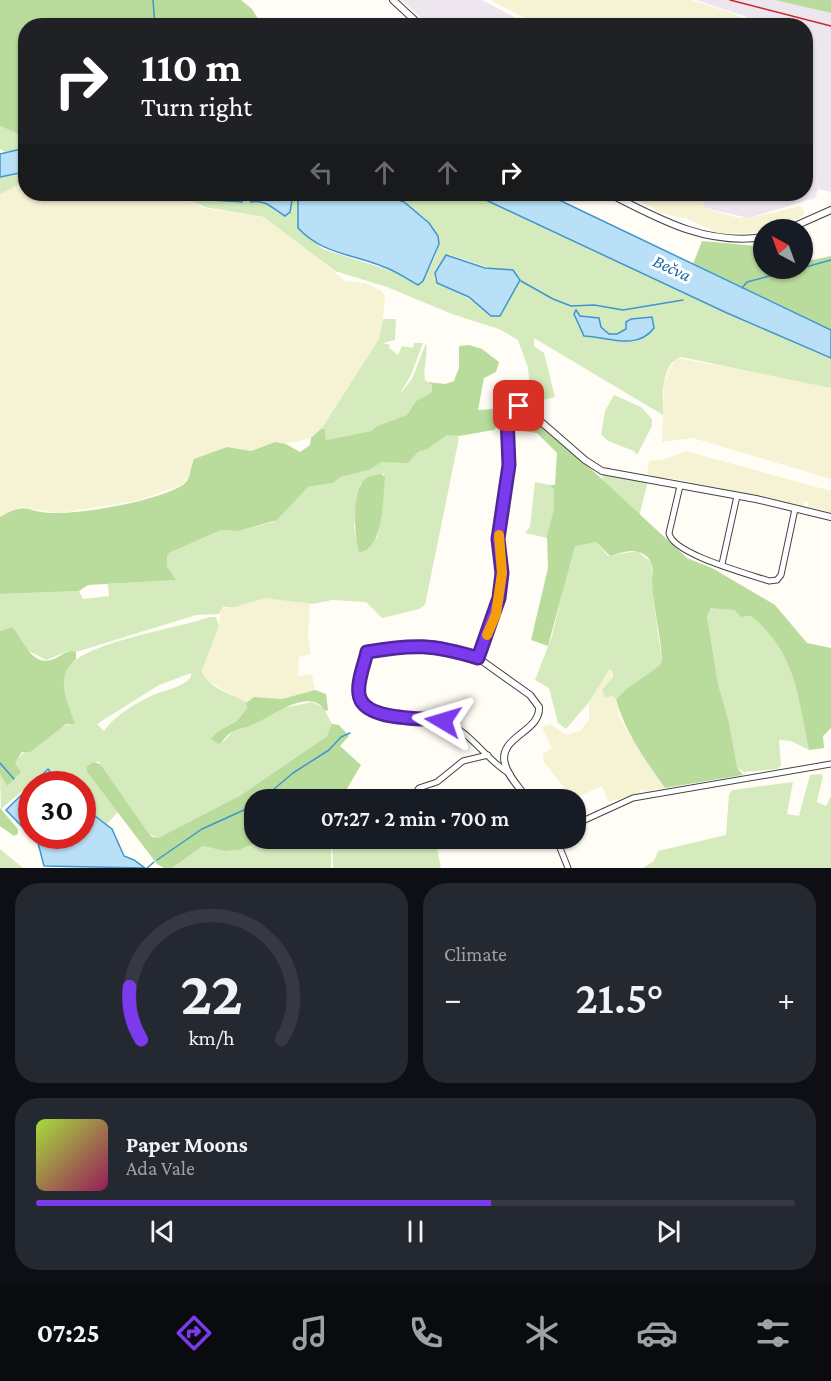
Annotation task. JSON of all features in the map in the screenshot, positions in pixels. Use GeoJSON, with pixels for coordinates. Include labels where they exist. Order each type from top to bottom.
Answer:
{"type":"FeatureCollection","features":[{"type":"Feature","properties":{"kind":"street"},"geometry":{"type":"LineString","coordinates":[[393,0],[412,18]]}},
{"type":"Feature","properties":{"kind":"street"},"geometry":{"type":"LineString","coordinates":[[625,201],[693,233],[739,239],[753,238]]}},
{"type":"Feature","properties":{"kind":"street"},"geometry":{"type":"LineString","coordinates":[[811,219],[831,210]]}},
{"type":"Feature","properties":{"kind":"street"},"geometry":{"type":"LineString","coordinates":[[478,658],[499,598],[502,573],[498,539],[509,465],[507,417],[511,409],[524,407],[585,460],[602,471],[737,496],[831,517]]}},
{"type":"Feature","properties":{"kind":"street"},"geometry":{"type":"LineString","coordinates":[[680,486],[669,533],[671,540],[683,550],[769,581],[777,580],[781,574],[795,508]]}},
{"type":"Feature","properties":{"kind":"street"},"geometry":{"type":"LineString","coordinates":[[722,564],[737,496]]}},
{"type":"Feature","properties":{"kind":"street"},"geometry":{"type":"LineString","coordinates":[[510,774],[499,768],[488,755],[456,727],[443,721],[382,716],[361,701],[359,693],[367,652],[411,645],[443,647],[478,658],[530,695],[539,707],[539,717],[506,750],[504,763],[520,789]]}},
{"type":"Feature","properties":{"kind":"street"},"geometry":{"type":"LineString","coordinates":[[420,789],[437,782],[463,761],[488,755]]}},
{"type":"Feature","properties":{"kind":"street"},"geometry":{"type":"LineString","coordinates":[[586,819],[633,798],[831,764]]}},
{"type":"Feature","properties":{"kind":"street"},"geometry":{"type":"LineString","coordinates":[[560,849],[568,868]]}},
{"type":"Feature","properties":{"kind":"shaded area"},"geometry":{"type":"Polygon","coordinates":[[[401,0],[482,0],[516,18],[421,18],[401,0]]]}},
{"type":"Feature","properties":{"kind":"shaded area"},"geometry":{"type":"Polygon","coordinates":[[[491,0],[691,0],[742,18],[524,18],[491,0]]]}},
{"type":"Feature","properties":{"kind":"shaded area"},"geometry":{"type":"Polygon","coordinates":[[[696,0],[775,0],[831,13],[831,192],[818,189],[813,199],[813,18],[747,17],[696,0]]]}},
{"type":"Feature","properties":{"kind":"shaded area"},"geometry":{"type":"Polygon","coordinates":[[[18,185],[18,201],[190,201],[204,208],[264,217],[282,228],[345,281],[366,283],[382,291],[385,297],[381,336],[322,428],[311,438],[284,444],[275,442],[251,451],[228,447],[192,462],[189,476],[182,485],[136,501],[60,513],[20,507],[0,517],[0,194],[18,185]]]}},
{"type":"Feature","properties":{"kind":"shaded area"},"geometry":{"type":"Polygon","coordinates":[[[639,201],[704,201],[703,208],[739,218],[759,216],[800,206],[804,211],[804,215],[796,219],[753,219],[753,233],[717,233],[688,219],[664,214],[639,201]]]}},
{"type":"Feature","properties":{"kind":"shaded area"},"geometry":{"type":"Polygon","coordinates":[[[704,201],[805,201],[749,218],[703,208],[704,201]]]}},
{"type":"Feature","properties":{"kind":"shaded area"},"geometry":{"type":"Polygon","coordinates":[[[677,358],[806,381],[831,388],[831,479],[693,438],[662,442],[664,383],[669,369],[677,358]]]}},
{"type":"Feature","properties":{"kind":"shaded area"},"geometry":{"type":"Polygon","coordinates":[[[686,451],[831,491],[831,513],[808,507],[809,502],[805,501],[803,506],[675,479],[654,477],[647,473],[649,461],[662,460],[686,451]]]}},
{"type":"Feature","properties":{"kind":"shaded area"},"geometry":{"type":"Polygon","coordinates":[[[265,598],[310,603],[308,636],[311,654],[299,657],[298,676],[312,674],[315,690],[282,699],[254,697],[246,703],[206,680],[202,670],[219,626],[221,609],[265,598]]]}},
{"type":"Feature","properties":{"kind":"shaded area"},"geometry":{"type":"Polygon","coordinates":[[[612,670],[612,680],[602,690],[616,699],[620,718],[627,731],[665,788],[644,792],[643,789],[640,793],[609,802],[602,786],[586,793],[586,789],[565,789],[544,762],[543,754],[552,748],[542,727],[550,724],[566,735],[580,731],[589,720],[589,702],[607,672],[612,670]]]}},
{"type":"Feature","properties":{"kind":"green space"},"geometry":{"type":"Polygon","coordinates":[[[0,0],[241,0],[252,9],[258,18],[18,18],[18,134],[0,126],[0,0]]]}},
{"type":"Feature","properties":{"kind":"green space"},"geometry":{"type":"Polygon","coordinates":[[[775,0],[831,0],[831,13],[775,0]]]}},
{"type":"Feature","properties":{"kind":"green space"},"geometry":{"type":"Polygon","coordinates":[[[0,126],[18,134],[18,149],[5,152],[0,149],[0,126]]]}},
{"type":"Feature","properties":{"kind":"green space"},"geometry":{"type":"Polygon","coordinates":[[[18,173],[18,185],[0,194],[0,177],[18,173]]]}},
{"type":"Feature","properties":{"kind":"green space"},"geometry":{"type":"Polygon","coordinates":[[[191,201],[237,203],[256,201],[272,206],[281,214],[290,212],[292,201],[298,201],[298,228],[323,249],[423,281],[437,252],[436,233],[425,218],[398,201],[488,201],[727,313],[831,358],[831,388],[681,357],[674,361],[666,374],[663,415],[534,338],[534,346],[544,353],[555,397],[531,402],[528,368],[518,340],[499,329],[452,314],[387,287],[335,271],[264,217],[205,207],[191,201]],[[450,255],[443,258],[434,279],[471,300],[482,309],[490,268],[450,255]]]}},
{"type":"Feature","properties":{"kind":"green space"},"geometry":{"type":"Polygon","coordinates":[[[702,241],[753,246],[753,279],[813,279],[813,260],[831,256],[831,330],[693,264],[702,241]]]}},
{"type":"Feature","properties":{"kind":"green space"},"geometry":{"type":"Polygon","coordinates":[[[383,319],[396,319],[395,340],[383,343],[390,345],[389,348],[398,355],[402,346],[413,348],[414,343],[423,343],[411,375],[399,395],[412,379],[426,343],[425,380],[432,386],[432,392],[416,401],[407,415],[377,426],[371,431],[326,440],[325,430],[322,428],[379,339],[383,319]]]}},
{"type":"Feature","properties":{"kind":"green space"},"geometry":{"type":"Polygon","coordinates":[[[469,345],[482,349],[499,362],[496,372],[484,378],[478,410],[493,409],[498,425],[494,430],[459,436],[447,435],[427,449],[418,452],[408,463],[382,462],[369,470],[341,477],[333,483],[308,487],[277,520],[239,531],[221,530],[169,553],[167,566],[176,580],[88,585],[79,591],[0,594],[0,517],[9,512],[22,508],[66,513],[140,501],[184,484],[188,479],[194,459],[227,447],[251,451],[275,442],[286,444],[300,452],[310,445],[311,438],[322,428],[325,430],[326,440],[371,431],[377,426],[407,415],[416,401],[432,392],[432,385],[427,382],[445,384],[454,381],[459,368],[459,346],[469,345]]]}},
{"type":"Feature","properties":{"kind":"green space"},"geometry":{"type":"Polygon","coordinates":[[[614,395],[641,407],[652,419],[652,426],[637,455],[634,451],[608,441],[601,434],[605,411],[614,395]]]}},
{"type":"Feature","properties":{"kind":"green space"},"geometry":{"type":"Polygon","coordinates":[[[523,410],[538,420],[687,558],[712,568],[775,605],[807,643],[831,648],[831,728],[823,736],[824,748],[809,750],[793,677],[778,645],[766,630],[751,616],[741,617],[734,610],[711,608],[707,616],[718,684],[729,722],[737,767],[743,775],[665,788],[630,734],[616,699],[626,689],[659,666],[662,661],[653,592],[652,564],[640,552],[630,551],[610,556],[596,542],[575,546],[548,646],[531,640],[548,568],[547,536],[554,509],[554,490],[550,485],[555,485],[557,453],[537,433],[512,430],[513,414],[523,410]]]}},
{"type":"Feature","properties":{"kind":"green space"},"geometry":{"type":"Polygon","coordinates":[[[455,434],[459,438],[425,605],[419,609],[382,618],[366,602],[332,600],[313,604],[265,598],[235,607],[223,607],[219,614],[196,615],[76,652],[68,651],[46,660],[25,649],[12,627],[0,631],[0,594],[79,591],[83,599],[109,596],[108,584],[175,580],[167,566],[169,553],[221,530],[239,531],[273,522],[308,487],[333,483],[341,477],[369,470],[382,462],[402,462],[447,435],[455,434]],[[384,474],[363,481],[360,485],[354,527],[358,549],[377,537],[384,474]]]}},
{"type":"Feature","properties":{"kind":"green space"},"geometry":{"type":"Polygon","coordinates":[[[603,473],[648,481],[639,517],[602,482],[603,473]]]}},
{"type":"Feature","properties":{"kind":"green space"},"geometry":{"type":"Polygon","coordinates":[[[381,474],[385,477],[378,533],[367,549],[359,552],[355,526],[357,494],[364,480],[381,474]]]}},
{"type":"Feature","properties":{"kind":"green space"},"geometry":{"type":"Polygon","coordinates":[[[535,482],[550,485],[554,490],[554,511],[547,538],[525,533],[530,527],[535,482]]]}},
{"type":"Feature","properties":{"kind":"green space"},"geometry":{"type":"Polygon","coordinates":[[[596,542],[608,556],[637,551],[651,562],[662,661],[659,666],[626,689],[616,699],[612,696],[605,698],[602,690],[613,677],[612,670],[609,670],[589,702],[566,729],[558,723],[549,688],[535,680],[552,636],[573,548],[578,544],[596,542]]]}},
{"type":"Feature","properties":{"kind":"green space"},"geometry":{"type":"Polygon","coordinates":[[[715,607],[734,610],[741,617],[751,616],[778,645],[793,677],[809,750],[791,741],[779,740],[781,766],[777,769],[744,772],[737,767],[729,722],[718,684],[707,616],[708,610],[715,607]]]}},
{"type":"Feature","properties":{"kind":"green space"},"geometry":{"type":"Polygon","coordinates":[[[216,617],[219,626],[202,670],[204,676],[220,689],[246,702],[247,708],[237,721],[217,732],[211,739],[223,742],[233,731],[252,726],[279,709],[312,702],[323,707],[332,724],[331,733],[250,789],[244,789],[241,795],[158,838],[136,819],[102,769],[100,762],[94,762],[88,771],[50,771],[48,769],[46,771],[18,771],[18,795],[1,809],[0,774],[7,786],[19,768],[14,764],[25,751],[41,738],[59,728],[74,724],[63,686],[64,674],[72,663],[87,653],[129,638],[216,617]],[[191,673],[159,685],[97,724],[104,731],[115,719],[136,704],[191,677],[191,673]]]}},
{"type":"Feature","properties":{"kind":"green space"},"geometry":{"type":"Polygon","coordinates":[[[12,627],[30,652],[42,660],[76,652],[76,659],[69,666],[64,681],[66,698],[75,724],[66,724],[30,752],[22,752],[15,763],[20,771],[7,786],[0,774],[0,631],[12,627]]]}},
{"type":"Feature","properties":{"kind":"green space"},"geometry":{"type":"Polygon","coordinates":[[[315,690],[326,694],[328,710],[325,711],[319,704],[311,701],[301,702],[232,732],[219,744],[211,739],[217,732],[237,721],[247,708],[246,703],[254,697],[282,699],[315,690]]]}},
{"type":"Feature","properties":{"kind":"green space"},"geometry":{"type":"Polygon","coordinates":[[[332,724],[339,725],[349,736],[340,746],[361,765],[347,789],[250,789],[327,736],[332,724]]]}},
{"type":"Feature","properties":{"kind":"green space"},"geometry":{"type":"Polygon","coordinates":[[[94,762],[100,764],[152,837],[158,838],[244,793],[244,848],[224,851],[203,846],[172,868],[164,868],[157,864],[96,784],[96,771],[87,771],[87,766],[94,762]]]}},
{"type":"Feature","properties":{"kind":"green space"},"geometry":{"type":"Polygon","coordinates":[[[821,774],[823,776],[817,802],[826,806],[831,796],[831,868],[643,868],[654,861],[658,851],[726,835],[729,795],[732,790],[793,782],[787,814],[799,816],[810,775],[821,774]]]}},
{"type":"Feature","properties":{"kind":"green space"},"geometry":{"type":"Polygon","coordinates":[[[96,784],[118,812],[107,824],[96,816],[96,784]]]}},
{"type":"Feature","properties":{"kind":"green space"},"geometry":{"type":"Polygon","coordinates":[[[0,808],[18,829],[18,834],[14,836],[0,826],[0,808]]]}},
{"type":"Feature","properties":{"kind":"green space"},"geometry":{"type":"Polygon","coordinates":[[[203,846],[224,851],[244,848],[331,849],[331,868],[172,868],[203,846]]]}},
{"type":"Feature","properties":{"kind":"green space"},"geometry":{"type":"Polygon","coordinates":[[[0,849],[23,868],[0,868],[0,849]]]}},
{"type":"Feature","properties":{"kind":"green space"},"geometry":{"type":"Polygon","coordinates":[[[332,849],[437,849],[441,868],[333,868],[332,849]]]}},
{"type":"Feature","properties":{"kind":"water"},"geometry":{"type":"Polygon","coordinates":[[[18,150],[18,173],[0,177],[0,154],[18,150]]]}},
{"type":"Feature","properties":{"kind":"water"},"geometry":{"type":"Polygon","coordinates":[[[256,201],[292,201],[290,212],[285,216],[256,201]]]}},
{"type":"Feature","properties":{"kind":"water"},"geometry":{"type":"Polygon","coordinates":[[[298,201],[401,201],[429,223],[438,236],[439,244],[423,281],[418,285],[388,269],[317,243],[298,228],[298,201]]]}},
{"type":"Feature","properties":{"kind":"water","name":"Bečva"},"geometry":{"type":"Polygon","coordinates":[[[488,201],[561,201],[831,330],[831,358],[727,313],[488,201]]]}},
{"type":"Feature","properties":{"kind":"water"},"geometry":{"type":"Polygon","coordinates":[[[446,255],[485,268],[513,270],[520,280],[500,316],[491,316],[469,297],[437,283],[435,273],[446,255]]]}},
{"type":"Feature","properties":{"kind":"water"},"geometry":{"type":"Polygon","coordinates":[[[576,310],[580,316],[599,318],[601,327],[609,334],[617,334],[626,329],[626,322],[631,319],[652,317],[654,328],[647,335],[631,341],[584,336],[574,314],[576,310]]]}},
{"type":"Feature","properties":{"kind":"water"},"geometry":{"type":"Polygon","coordinates":[[[18,798],[18,822],[6,810],[18,798]]]}},
{"type":"Feature","properties":{"kind":"water"},"geometry":{"type":"Polygon","coordinates":[[[96,817],[112,829],[124,856],[145,868],[44,866],[40,849],[96,849],[96,817]]]}},
{"type":"Feature","properties":{"kind":"waterway"},"geometry":{"type":"LineString","coordinates":[[153,0],[154,18]]}},
{"type":"Feature","properties":{"kind":"waterway"},"geometry":{"type":"LineString","coordinates":[[813,265],[831,260]]}},
{"type":"Feature","properties":{"kind":"waterway"},"geometry":{"type":"LineString","coordinates":[[742,288],[747,282],[758,279]]}},
{"type":"Feature","properties":{"kind":"waterway"},"geometry":{"type":"LineString","coordinates":[[521,281],[571,306],[594,305],[623,310],[683,300]]}},
{"type":"Feature","properties":{"kind":"waterway"},"geometry":{"type":"LineString","coordinates":[[274,789],[293,773],[329,750],[341,737],[350,733]]}},
{"type":"Feature","properties":{"kind":"waterway"},"geometry":{"type":"LineString","coordinates":[[0,763],[14,779]]}},
{"type":"Feature","properties":{"kind":"waterway"},"geometry":{"type":"LineString","coordinates":[[157,860],[202,829],[244,810]]}},
{"type":"Feature","properties":{"kind":"waterway"},"geometry":{"type":"LineString","coordinates":[[147,868],[154,862]]}},
{"type":"Feature","properties":{"kind":"railway"},"geometry":{"type":"LineString","coordinates":[[730,0],[800,18]]}},
{"type":"Feature","properties":{"kind":"railway"},"geometry":{"type":"LineString","coordinates":[[813,21],[831,26]]}},
{"type":"Feature","properties":{"kind":"slow traffic"},"geometry":{"type":"LineString","coordinates":[[487,635],[496,614],[499,598],[502,573],[499,535]]}},
{"type":"Feature","properties":{"kind":"route"},"geometry":{"type":"LineString","coordinates":[[443,721],[430,718],[382,716],[367,707],[361,701],[359,693],[367,652],[411,645],[443,647],[478,658],[496,614],[499,598],[502,558],[498,539],[509,465],[507,417],[511,409],[519,406]]}}]}
